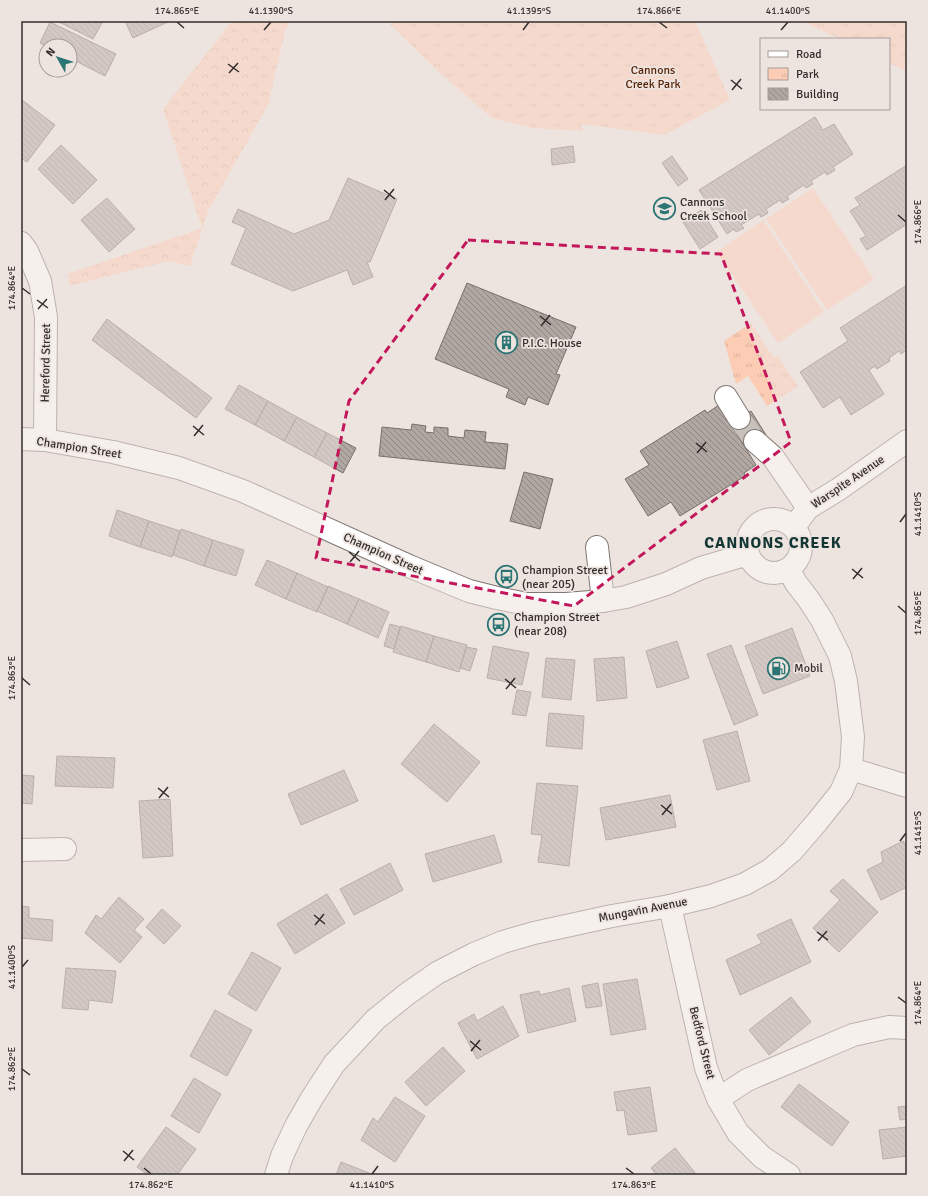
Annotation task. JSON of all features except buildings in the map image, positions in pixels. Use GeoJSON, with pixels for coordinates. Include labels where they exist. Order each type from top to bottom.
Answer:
{"type":"FeatureCollection","features":[{"type":"Feature","properties":{"kind":"main road","name":"Hereford Street"},"geometry":{"type":"LineString","coordinates":[[21,243],[27,251],[40,281],[46,317],[45,440]]}},
{"type":"Feature","properties":{"kind":"main road"},"geometry":{"type":"LineString","coordinates":[[726,397],[739,418]]}},
{"type":"Feature","properties":{"kind":"main road","name":"Champion Street"},"geometry":{"type":"LineString","coordinates":[[21,439],[45,440],[113,452],[179,468],[243,491],[409,566],[469,591],[527,604],[566,604],[603,601],[626,597],[666,584],[701,568],[748,554]]}},
{"type":"Feature","properties":{"kind":"main road"},"geometry":{"type":"LineString","coordinates":[[754,441],[773,457],[808,508]]}},
{"type":"Feature","properties":{"kind":"main road","name":"Warspite Avenue"},"geometry":{"type":"LineString","coordinates":[[794,527],[808,508],[839,489],[907,441]]}},
{"type":"Feature","properties":{"kind":"main road"},"geometry":{"type":"LineString","coordinates":[[768,519],[777,519],[794,527],[801,544],[796,561],[788,569],[774,573],[766,572],[758,568],[752,562],[748,554],[748,538],[752,530],[759,523],[768,519]]}},
{"type":"Feature","properties":{"kind":"main road"},"geometry":{"type":"LineString","coordinates":[[597,548],[603,601]]}},
{"type":"Feature","properties":{"kind":"main road","name":"Mungavin Avenue"},"geometry":{"type":"LineString","coordinates":[[276,1175],[282,1156],[296,1126],[334,1064],[376,1019],[407,994],[437,973],[474,954],[503,942],[534,933],[612,916],[670,906],[711,896],[745,884],[770,870],[792,851],[817,822],[840,792],[851,770],[853,737],[846,681],[840,656],[822,620],[788,569]]}},
{"type":"Feature","properties":{"kind":"main road"},"geometry":{"type":"LineString","coordinates":[[851,770],[907,786]]}},
{"type":"Feature","properties":{"kind":"main road"},"geometry":{"type":"LineString","coordinates":[[21,850],[65,849]]}},
{"type":"Feature","properties":{"kind":"main road","name":"Bedford Street"},"geometry":{"type":"LineString","coordinates":[[670,906],[706,1068],[718,1099],[738,1133],[762,1157],[789,1175]]}},
{"type":"Feature","properties":{"kind":"main road"},"geometry":{"type":"LineString","coordinates":[[718,1099],[747,1080],[852,1035],[889,1028],[907,1028]]}},
{"type":"Feature","properties":{"kind":"highlighted area"},"geometry":{"type":"Polygon","coordinates":[[[468,240],[721,254],[791,442],[574,606],[316,558],[349,401],[468,240]]]}},
{"type":"Feature","properties":{"kind":"green space"},"geometry":{"type":"Polygon","coordinates":[[[232,21],[291,21],[286,28],[268,105],[208,211],[190,266],[168,261],[70,286],[68,274],[202,228],[163,109],[232,21]]]}},
{"type":"Feature","properties":{"kind":"green space","name":"Cannons Creek Park"},"geometry":{"type":"Polygon","coordinates":[[[387,21],[695,21],[730,100],[664,135],[581,124],[583,131],[532,128],[492,118],[442,75],[387,21]]]}},
{"type":"Feature","properties":{"kind":"green space"},"geometry":{"type":"Polygon","coordinates":[[[802,21],[907,21],[907,71],[890,63],[890,38],[838,38],[802,21]]]}},
{"type":"Feature","properties":{"kind":"green space"},"geometry":{"type":"Polygon","coordinates":[[[813,188],[874,279],[827,310],[766,219],[813,188]]]}},
{"type":"Feature","properties":{"kind":"green space"},"geometry":{"type":"Polygon","coordinates":[[[763,220],[824,312],[778,343],[717,252],[763,220]]]}},
{"type":"Feature","properties":{"kind":"green space"},"geometry":{"type":"Polygon","coordinates":[[[751,323],[774,358],[778,356],[798,386],[767,406],[748,376],[736,384],[724,341],[751,323]]]}},
{"type":"Feature","properties":{"kind":"tunnel"},"geometry":{"type":"LineString","coordinates":[[739,418],[755,441]]}},
{"type":"Feature","properties":{"kind":"place","name":"Cannons Creek School"},"geometry":{"type":"Point","coordinates":[664,209]}},
{"type":"Feature","properties":{"kind":"place","name":"P.I.C. House"},"geometry":{"type":"Point","coordinates":[506,343]}},
{"type":"Feature","properties":{"kind":"place","name":"Champion Street (near 205)"},"geometry":{"type":"Point","coordinates":[507,577]}},
{"type":"Feature","properties":{"kind":"place","name":"Champion Street (near 208)"},"geometry":{"type":"Point","coordinates":[499,624]}},
{"type":"Feature","properties":{"kind":"place","name":"Mobil"},"geometry":{"type":"Point","coordinates":[779,668]}},
{"type":"Feature","properties":{"kind":"district","name":"CANNONS CREEK"},"geometry":{"type":"Point","coordinates":[773,543]}}]}
